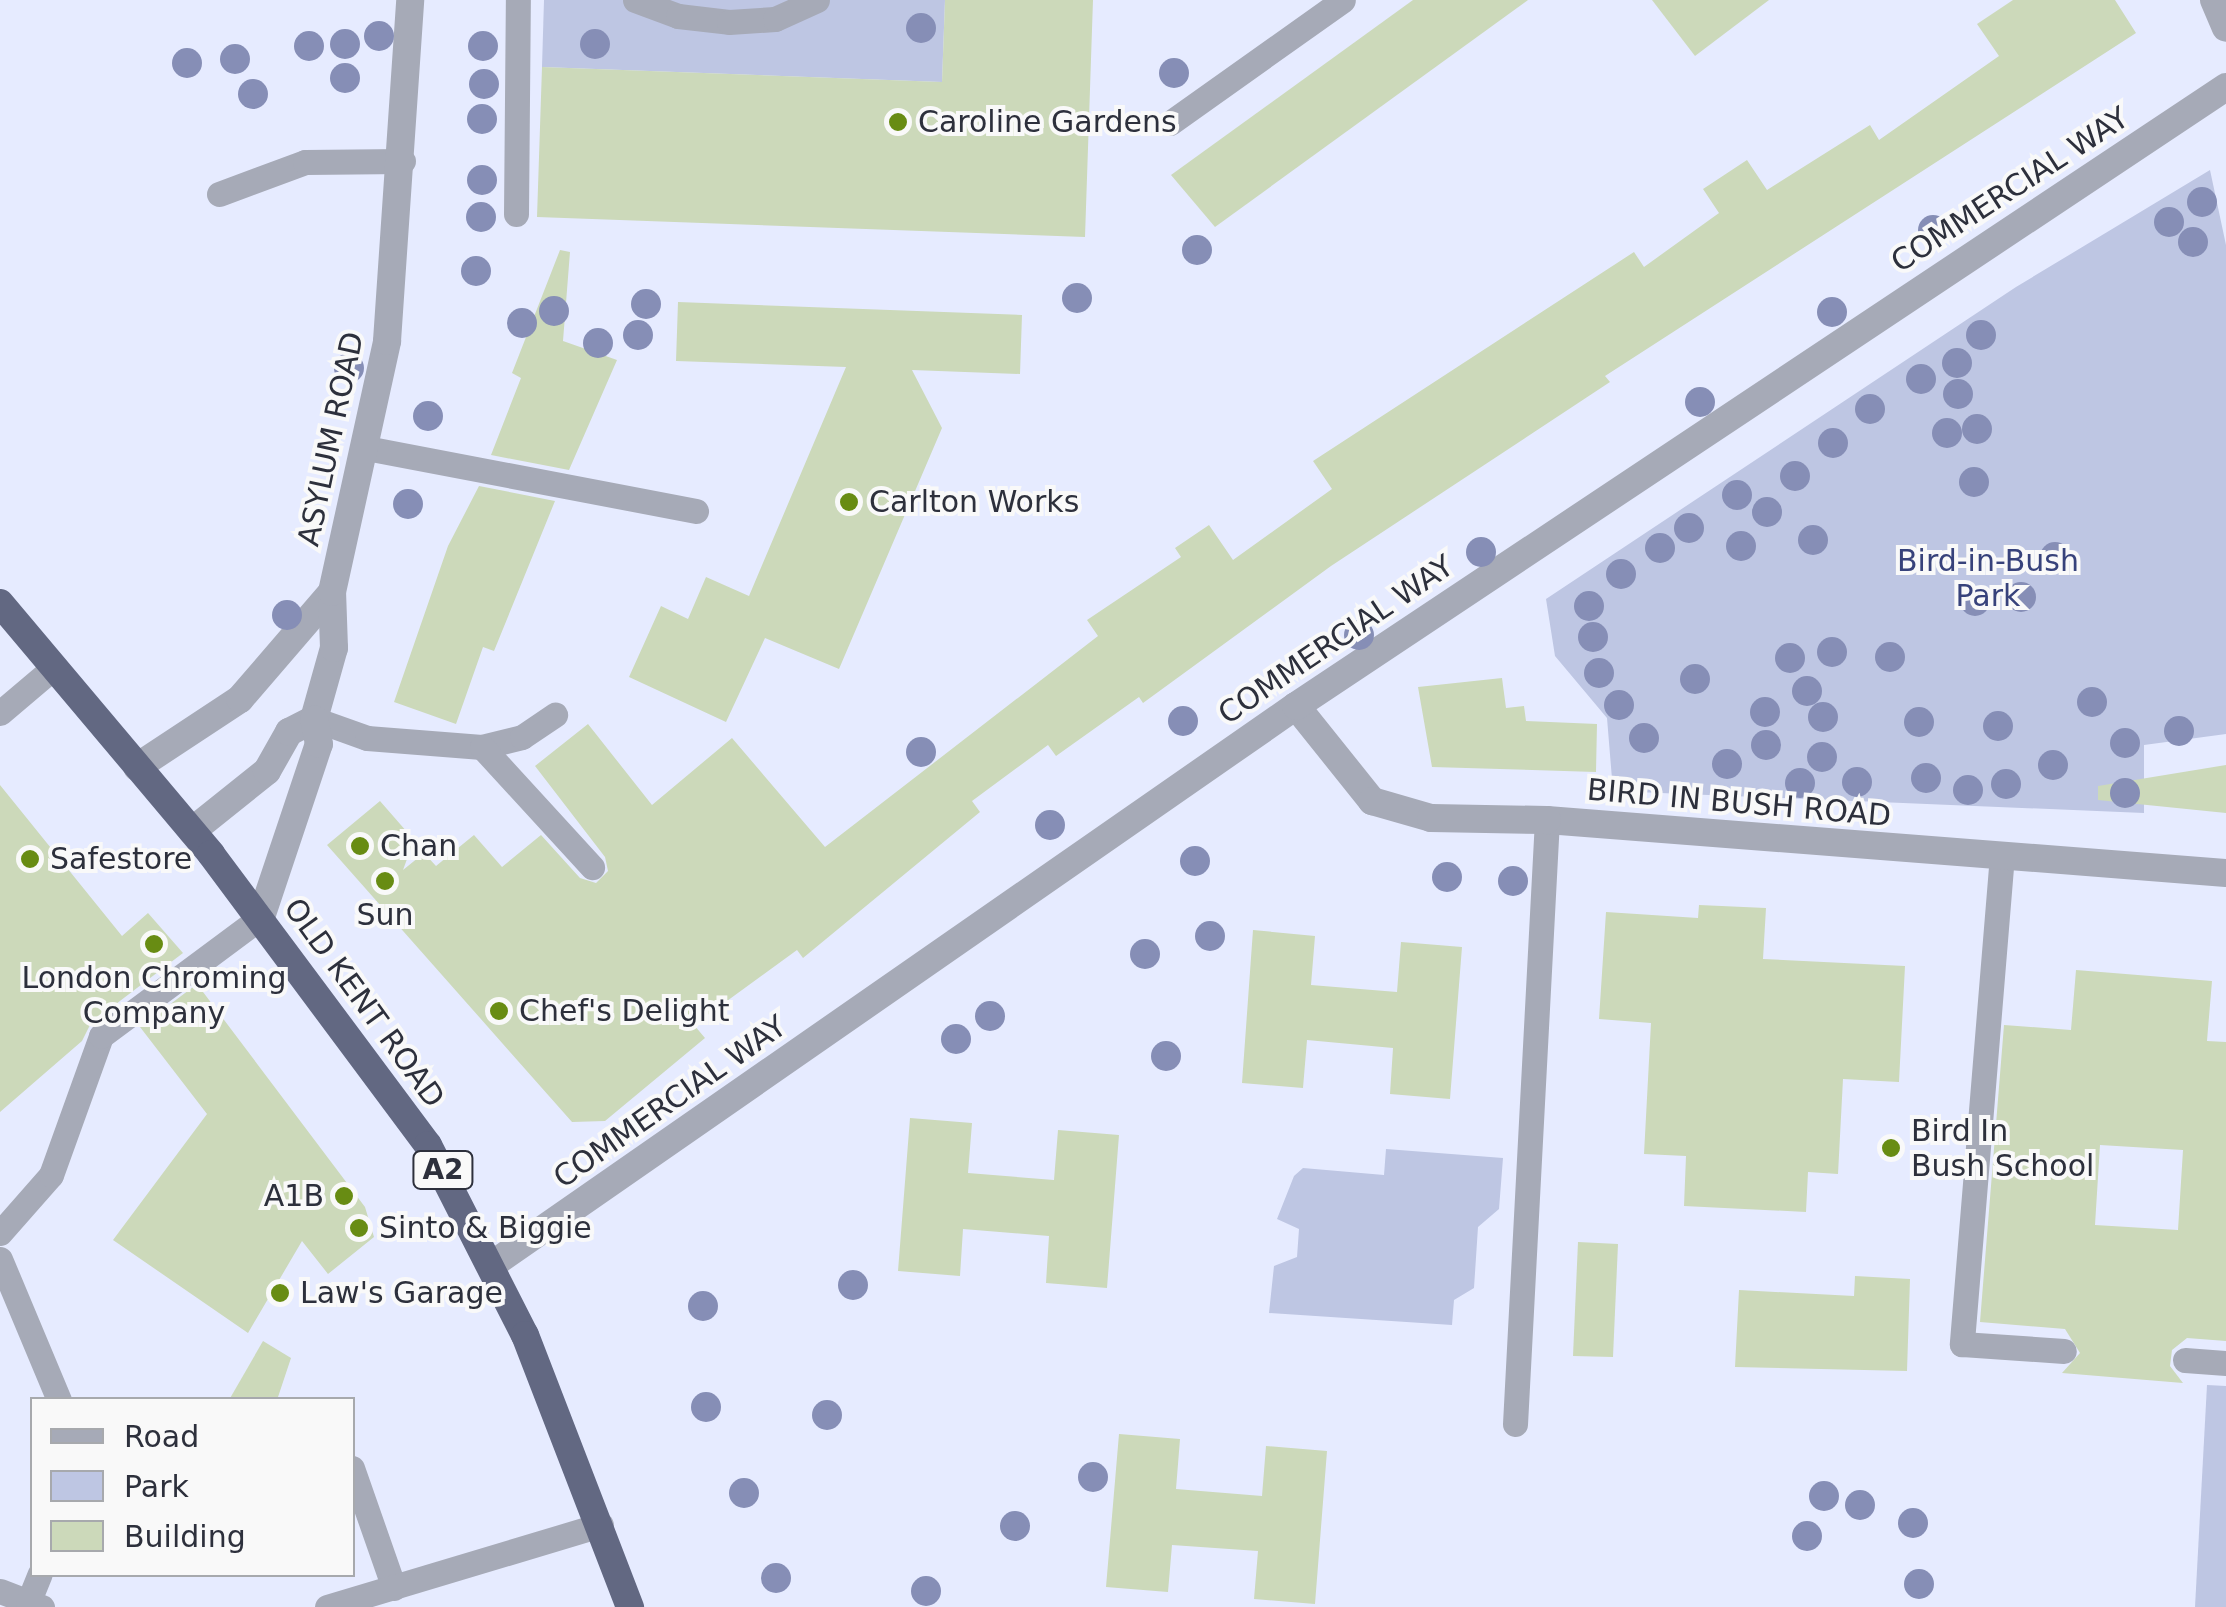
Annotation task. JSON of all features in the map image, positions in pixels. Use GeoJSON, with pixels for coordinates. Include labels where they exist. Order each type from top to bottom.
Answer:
{"type":"FeatureCollection","features":[{"type":"Feature","properties":{"kind":"highway","name":"OLD KENT ROAD"},"geometry":{"type":"LineString","coordinates":[[0,603],[261,917],[428,1145],[494,1264],[601,1525],[630,1607]]}},
{"type":"Feature","properties":{"kind":"street","name":"ASYLUM ROAD"},"geometry":{"type":"LineString","coordinates":[[261,917],[319,744],[314,719],[334,648],[332,592],[387,340],[403,161],[410,0]]}},
{"type":"Feature","properties":{"kind":"street"},"geometry":{"type":"LineString","coordinates":[[2214,0],[2226,28]]}},
{"type":"Feature","properties":{"kind":"street","name":"COMMERCIAL WAY"},"geometry":{"type":"LineString","coordinates":[[494,1264],[1296,706],[2226,86]]}},
{"type":"Feature","properties":{"kind":"street"},"geometry":{"type":"LineString","coordinates":[[138,767],[240,699],[332,592]]}},
{"type":"Feature","properties":{"kind":"street","name":"BIRD IN BUSH ROAD"},"geometry":{"type":"LineString","coordinates":[[1296,706],[1372,801],[1431,818],[1546,820],[2226,873]]}},
{"type":"Feature","properties":{"kind":"street"},"geometry":{"type":"LineString","coordinates":[[192,831],[267,771],[289,732],[314,719]]}},
{"type":"Feature","properties":{"kind":"lane"},"geometry":{"type":"LineString","coordinates":[[516,214],[518,0]]}},
{"type":"Feature","properties":{"kind":"lane"},"geometry":{"type":"LineString","coordinates":[[635,0],[678,16],[729,22],[775,18],[817,0]]}},
{"type":"Feature","properties":{"kind":"lane"},"geometry":{"type":"LineString","coordinates":[[1170,123],[1343,0]]}},
{"type":"Feature","properties":{"kind":"lane"},"geometry":{"type":"LineString","coordinates":[[219,194],[305,162],[403,161]]}},
{"type":"Feature","properties":{"kind":"lane"},"geometry":{"type":"LineString","coordinates":[[366,448],[696,511]]}},
{"type":"Feature","properties":{"kind":"lane"},"geometry":{"type":"LineString","coordinates":[[0,714],[53,668]]}},
{"type":"Feature","properties":{"kind":"lane"},"geometry":{"type":"LineString","coordinates":[[314,719],[367,738],[482,747],[522,737],[555,714]]}},
{"type":"Feature","properties":{"kind":"lane"},"geometry":{"type":"LineString","coordinates":[[482,747],[592,867]]}},
{"type":"Feature","properties":{"kind":"lane"},"geometry":{"type":"LineString","coordinates":[[1515,1424],[1546,820]]}},
{"type":"Feature","properties":{"kind":"lane"},"geometry":{"type":"LineString","coordinates":[[2002,855],[1962,1344],[2064,1351]]}},
{"type":"Feature","properties":{"kind":"lane"},"geometry":{"type":"LineString","coordinates":[[0,1234],[50,1175],[102,1036],[261,917]]}},
{"type":"Feature","properties":{"kind":"lane"},"geometry":{"type":"LineString","coordinates":[[0,1259],[58,1397]]}},
{"type":"Feature","properties":{"kind":"lane"},"geometry":{"type":"LineString","coordinates":[[2185,1360],[2226,1362]]}},
{"type":"Feature","properties":{"kind":"lane"},"geometry":{"type":"LineString","coordinates":[[355,1477],[394,1588]]}},
{"type":"Feature","properties":{"kind":"lane"},"geometry":{"type":"LineString","coordinates":[[327,1607],[601,1525]]}},
{"type":"Feature","properties":{"kind":"lane"},"geometry":{"type":"LineString","coordinates":[[0,1590],[35,1605],[40,1577]]}},
{"type":"Feature","properties":{"kind":"green space"},"geometry":{"type":"Polygon","coordinates":[[[544,0],[945,0],[942,82],[542,67],[544,0]]]}},
{"type":"Feature","properties":{"kind":"green space","name":"Bird-in-Bush Park"},"geometry":{"type":"Polygon","coordinates":[[[2210,170],[2226,245],[2226,734],[2144,745],[2144,813],[1613,791],[1607,718],[1555,656],[1546,599],[2016,287],[2210,170]]]}},
{"type":"Feature","properties":{"kind":"green space"},"geometry":{"type":"Polygon","coordinates":[[[1386,1149],[1503,1158],[1499,1209],[1478,1227],[1474,1288],[1454,1300],[1452,1325],[1269,1313],[1274,1266],[1297,1257],[1299,1229],[1277,1219],[1294,1176],[1303,1168],[1384,1175],[1386,1149]]]}},
{"type":"Feature","properties":{"kind":"green space"},"geometry":{"type":"Polygon","coordinates":[[[2207,1385],[2226,1386],[2226,1607],[2195,1607],[2207,1385]]]}},
{"type":"Feature","properties":{"kind":"building","name":"Caroline Gardens"},"geometry":{"type":"Polygon","coordinates":[[[945,0],[1093,0],[1085,237],[537,217],[542,67],[942,82],[945,0]]]}},
{"type":"Feature","properties":{"kind":"building"},"geometry":{"type":"Polygon","coordinates":[[[1413,0],[1528,0],[1215,227],[1171,175],[1413,0]]]}},
{"type":"Feature","properties":{"kind":"building"},"geometry":{"type":"Polygon","coordinates":[[[1652,0],[1769,0],[1695,56],[1652,0]]]}},
{"type":"Feature","properties":{"kind":"building"},"geometry":{"type":"Polygon","coordinates":[[[2013,0],[2115,0],[2136,33],[1605,376],[1610,382],[1331,566],[1143,703],[1139,697],[1056,756],[1048,745],[972,801],[980,812],[803,958],[797,950],[694,1025],[705,1038],[605,1121],[572,1122],[327,845],[380,801],[414,840],[403,870],[424,853],[436,866],[474,835],[502,867],[541,835],[580,878],[596,883],[608,871],[605,857],[535,766],[588,724],[652,805],[732,738],[825,847],[1098,636],[1087,620],[1181,557],[1175,548],[1209,525],[1233,560],[1332,489],[1313,461],[1634,252],[1644,267],[1719,213],[1703,189],[1747,160],[1767,190],[1870,125],[1879,140],[1999,56],[1977,24],[2013,0]]]}},
{"type":"Feature","properties":{"kind":"building"},"geometry":{"type":"Polygon","coordinates":[[[560,250],[570,252],[563,341],[617,360],[569,470],[491,455],[521,378],[512,373],[560,250]]]}},
{"type":"Feature","properties":{"kind":"building"},"geometry":{"type":"Polygon","coordinates":[[[678,302],[1022,315],[1020,374],[912,370],[942,428],[839,669],[765,638],[726,722],[629,677],[661,606],[688,619],[706,577],[749,596],[846,367],[676,361],[678,302]]]}},
{"type":"Feature","properties":{"kind":"building"},"geometry":{"type":"Polygon","coordinates":[[[479,486],[555,501],[494,651],[483,647],[456,724],[394,702],[448,546],[479,486]]]}},
{"type":"Feature","properties":{"kind":"building"},"geometry":{"type":"Polygon","coordinates":[[[1502,678],[1506,708],[1524,706],[1526,721],[1597,724],[1596,772],[1432,767],[1418,687],[1502,678]]]}},
{"type":"Feature","properties":{"kind":"building"},"geometry":{"type":"Polygon","coordinates":[[[2226,765],[2226,813],[2098,800],[2098,786],[2226,765]]]}},
{"type":"Feature","properties":{"kind":"building"},"geometry":{"type":"Polygon","coordinates":[[[0,785],[122,936],[148,913],[183,953],[91,1023],[82,1041],[0,1112],[0,785]]]}},
{"type":"Feature","properties":{"kind":"building"},"geometry":{"type":"Polygon","coordinates":[[[1699,905],[1766,908],[1763,959],[1905,966],[1899,1082],[1843,1079],[1838,1174],[1808,1172],[1806,1212],[1684,1206],[1686,1156],[1644,1154],[1651,1023],[1599,1019],[1606,912],[1698,918],[1699,905]]]}},
{"type":"Feature","properties":{"kind":"building"},"geometry":{"type":"Polygon","coordinates":[[[1253,930],[1315,936],[1311,985],[1397,992],[1401,942],[1462,947],[1450,1099],[1390,1094],[1393,1048],[1307,1040],[1303,1088],[1242,1083],[1253,930]]]}},
{"type":"Feature","properties":{"kind":"building"},"geometry":{"type":"Polygon","coordinates":[[[2076,970],[2212,981],[2207,1041],[2226,1042],[2226,1341],[2187,1338],[2172,1350],[2170,1366],[2183,1383],[2062,1373],[2080,1353],[2065,1329],[1980,1322],[2004,1025],[2071,1030],[2076,970]],[[2100,1145],[2095,1225],[2178,1230],[2183,1150],[2100,1145]]]}},
{"type":"Feature","properties":{"kind":"building"},"geometry":{"type":"Polygon","coordinates":[[[197,984],[365,1207],[374,1237],[328,1274],[302,1241],[248,1333],[113,1240],[207,1114],[140,1027],[197,984]]]}},
{"type":"Feature","properties":{"kind":"building"},"geometry":{"type":"Polygon","coordinates":[[[910,1118],[972,1123],[968,1173],[1054,1180],[1058,1130],[1119,1135],[1107,1288],[1046,1283],[1049,1236],[963,1229],[960,1276],[898,1271],[910,1118]]]}},
{"type":"Feature","properties":{"kind":"building"},"geometry":{"type":"Polygon","coordinates":[[[1578,1242],[1618,1244],[1613,1357],[1573,1356],[1578,1242]]]}},
{"type":"Feature","properties":{"kind":"building"},"geometry":{"type":"Polygon","coordinates":[[[1855,1276],[1910,1279],[1907,1371],[1735,1367],[1739,1290],[1854,1296],[1855,1276]]]}},
{"type":"Feature","properties":{"kind":"building"},"geometry":{"type":"Polygon","coordinates":[[[263,1341],[291,1358],[278,1397],[231,1397],[263,1341]]]}},
{"type":"Feature","properties":{"kind":"building"},"geometry":{"type":"Polygon","coordinates":[[[1119,1434],[1180,1439],[1176,1489],[1262,1496],[1266,1446],[1327,1451],[1315,1604],[1254,1599],[1258,1551],[1172,1545],[1168,1592],[1106,1587],[1119,1434]]]}},
{"type":"Feature","properties":{"kind":"place","name":"Caroline Gardens"},"geometry":{"type":"Point","coordinates":[898,122]}},
{"type":"Feature","properties":{"kind":"place","name":"Carlton Works"},"geometry":{"type":"Point","coordinates":[849,502]}},
{"type":"Feature","properties":{"kind":"place","name":"Chan"},"geometry":{"type":"Point","coordinates":[360,846]}},
{"type":"Feature","properties":{"kind":"place","name":"Safestore"},"geometry":{"type":"Point","coordinates":[30,859]}},
{"type":"Feature","properties":{"kind":"place","name":"Sun"},"geometry":{"type":"Point","coordinates":[385,881]}},
{"type":"Feature","properties":{"kind":"place","name":"London Chroming Company"},"geometry":{"type":"Point","coordinates":[154,944]}},
{"type":"Feature","properties":{"kind":"place","name":"Chef's Delight"},"geometry":{"type":"Point","coordinates":[499,1011]}},
{"type":"Feature","properties":{"kind":"place","name":"Bird In Bush School"},"geometry":{"type":"Point","coordinates":[1891,1148]}},
{"type":"Feature","properties":{"kind":"place","name":"A1B"},"geometry":{"type":"Point","coordinates":[344,1196]}},
{"type":"Feature","properties":{"kind":"place","name":"Sinto & Biggie"},"geometry":{"type":"Point","coordinates":[359,1228]}},
{"type":"Feature","properties":{"kind":"place","name":"Law's Garage"},"geometry":{"type":"Point","coordinates":[280,1293]}}]}
